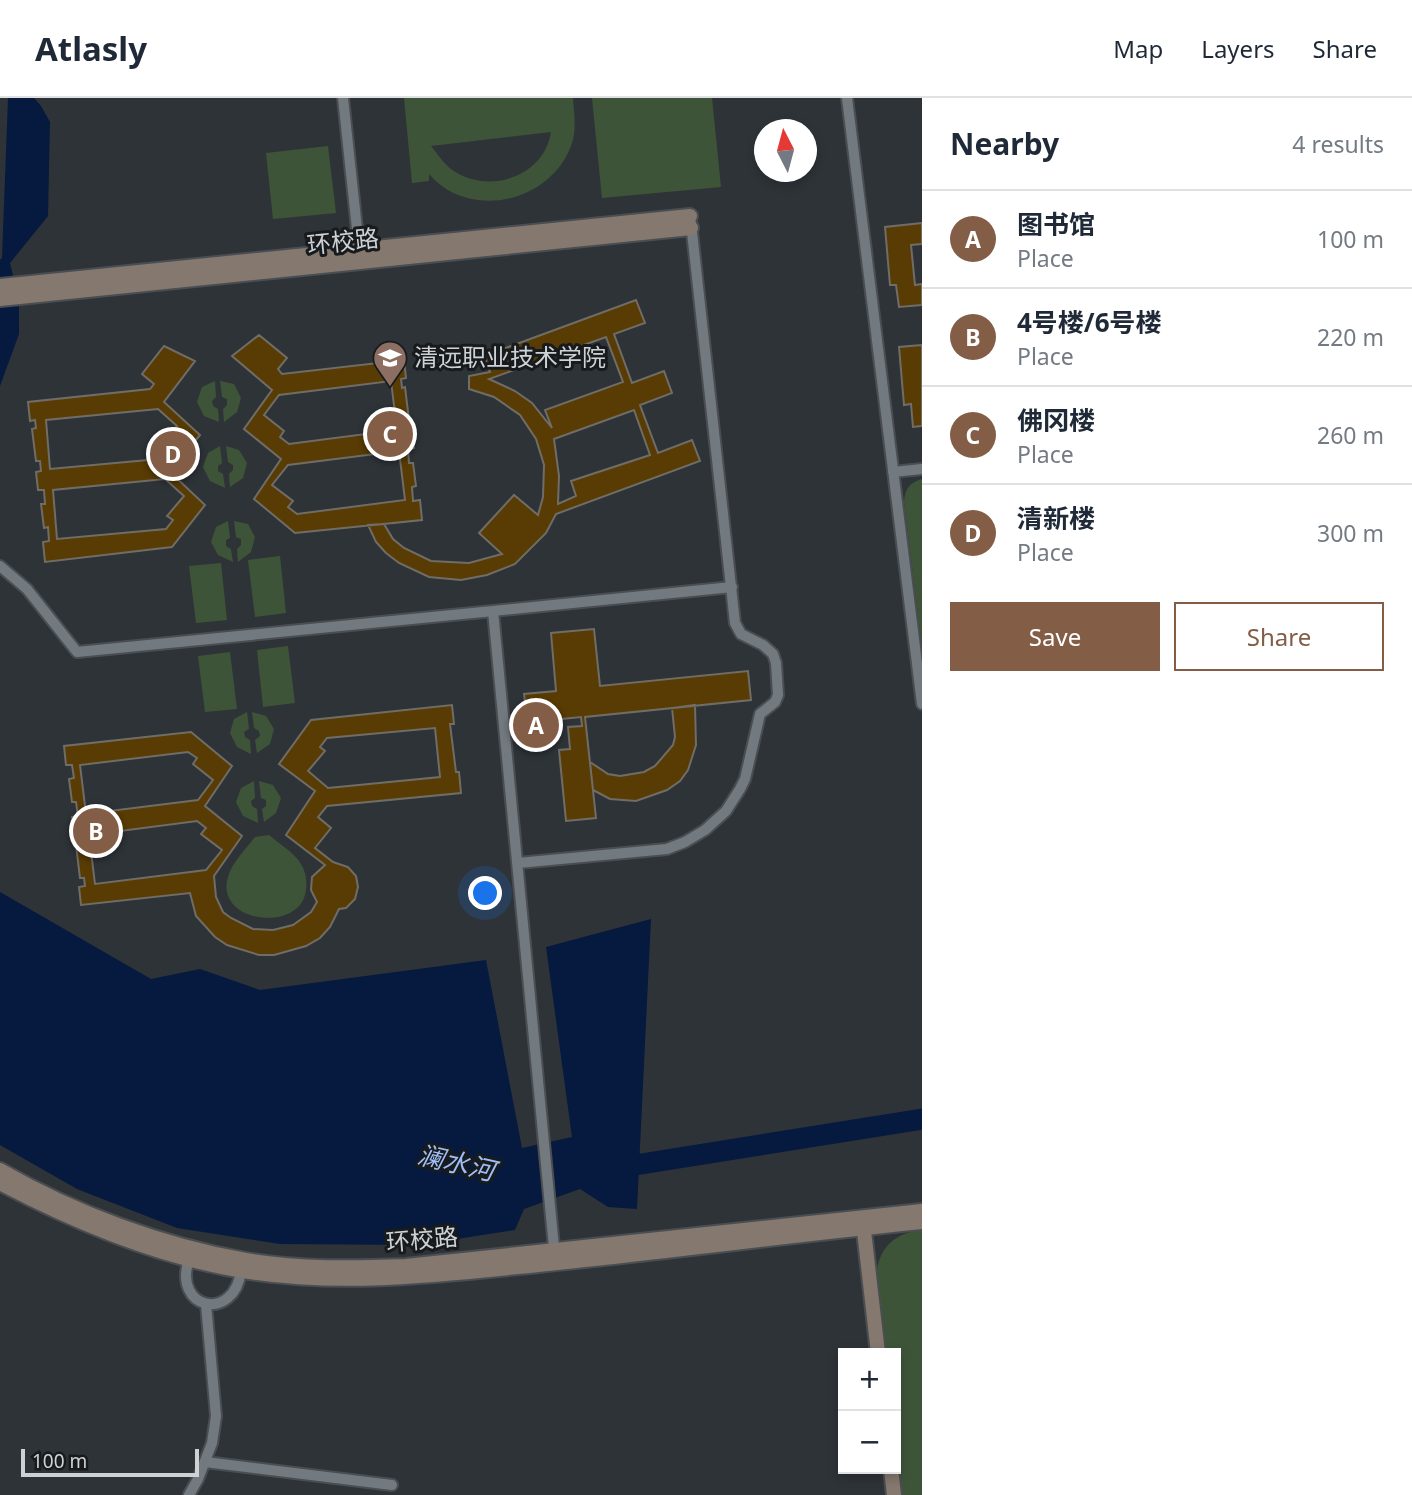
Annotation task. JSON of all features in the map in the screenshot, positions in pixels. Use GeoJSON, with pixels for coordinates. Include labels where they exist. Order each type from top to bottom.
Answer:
{"type":"FeatureCollection","features":[{"type":"Feature","properties":{"kind":"street"},"geometry":{"type":"LineString","coordinates":[[343,98],[360,257]]}},
{"type":"Feature","properties":{"kind":"street"},"geometry":{"type":"LineString","coordinates":[[847,98],[922,704]]}},
{"type":"Feature","properties":{"kind":"street"},"geometry":{"type":"LineString","coordinates":[[517,863],[667,849],[695,836],[726,811],[745,779],[760,714],[775,702],[779,690],[773,654],[763,645],[741,634],[738,629],[691,222]]}},
{"type":"Feature","properties":{"kind":"street","name":"环校路"},"geometry":{"type":"LineString","coordinates":[[0,286],[20,290],[691,222]]}},
{"type":"Feature","properties":{"kind":"street","name":"环校路"},"geometry":{"type":"LineString","coordinates":[[0,299],[20,290]]}},
{"type":"Feature","properties":{"kind":"street"},"geometry":{"type":"LineString","coordinates":[[893,472],[922,469]]}},
{"type":"Feature","properties":{"kind":"street"},"geometry":{"type":"LineString","coordinates":[[0,566],[27,589],[77,652],[732,587]]}},
{"type":"Feature","properties":{"kind":"street"},"geometry":{"type":"LineString","coordinates":[[493,611],[555,1256]]}},
{"type":"Feature","properties":{"kind":"street","name":"环校路"},"geometry":{"type":"LineString","coordinates":[[0,1170],[60,1200],[125,1227],[177,1244],[247,1260],[317,1267],[367,1268],[555,1256],[863,1223],[922,1222]]}},
{"type":"Feature","properties":{"kind":"street","name":"环校路"},"geometry":{"type":"LineString","coordinates":[[0,1182],[45,1207],[88,1226],[189,1259],[241,1271],[348,1280],[440,1275],[555,1256]]}},
{"type":"Feature","properties":{"kind":"street","name":"环校路"},"geometry":{"type":"LineString","coordinates":[[863,1223],[922,1211]]}},
{"type":"Feature","properties":{"kind":"street"},"geometry":{"type":"LineString","coordinates":[[863,1223],[876,1348]]}},
{"type":"Feature","properties":{"kind":"street"},"geometry":{"type":"LineString","coordinates":[[189,1259],[186,1275],[189,1291],[199,1302],[206,1304],[221,1303],[234,1294],[241,1271]]}},
{"type":"Feature","properties":{"kind":"street"},"geometry":{"type":"LineString","coordinates":[[189,1495],[212,1443],[216,1416],[206,1304]]}},
{"type":"Feature","properties":{"kind":"street"},"geometry":{"type":"LineString","coordinates":[[205,1462],[392,1485]]}},
{"type":"Feature","properties":{"kind":"street"},"geometry":{"type":"LineString","coordinates":[[892,1474],[894,1495]]}},
{"type":"Feature","properties":{"kind":"green space"},"geometry":{"type":"Polygon","coordinates":[[[404,98],[573,98],[575,128],[571,146],[560,166],[545,181],[527,192],[506,199],[485,201],[465,197],[445,188],[429,174],[429,181],[412,183],[404,98]],[[551,132],[431,146],[453,171],[471,179],[486,181],[516,176],[539,159],[547,147],[551,132]]]}},
{"type":"Feature","properties":{"kind":"green space"},"geometry":{"type":"Polygon","coordinates":[[[592,98],[712,98],[721,187],[602,198],[592,98]]]}},
{"type":"Feature","properties":{"kind":"green space"},"geometry":{"type":"Polygon","coordinates":[[[328,146],[336,213],[273,219],[266,153],[328,146]]]}},
{"type":"Feature","properties":{"kind":"green space"},"geometry":{"type":"Polygon","coordinates":[[[215,381],[216,397],[212,401],[213,406],[218,409],[219,422],[204,416],[197,402],[202,387],[215,381]]]}},
{"type":"Feature","properties":{"kind":"green space"},"geometry":{"type":"Polygon","coordinates":[[[220,381],[234,384],[241,398],[237,412],[224,422],[223,409],[227,405],[227,399],[222,397],[220,381]]]}},
{"type":"Feature","properties":{"kind":"green space"},"geometry":{"type":"Polygon","coordinates":[[[220,446],[222,463],[218,466],[218,471],[223,474],[225,488],[210,481],[203,467],[208,453],[220,446]]]}},
{"type":"Feature","properties":{"kind":"green space"},"geometry":{"type":"Polygon","coordinates":[[[226,446],[239,450],[247,463],[243,478],[230,487],[229,474],[233,465],[228,462],[226,446]]]}},
{"type":"Feature","properties":{"kind":"green space"},"geometry":{"type":"Polygon","coordinates":[[[922,479],[922,648],[904,502],[908,487],[922,479]]]}},
{"type":"Feature","properties":{"kind":"green space"},"geometry":{"type":"Polygon","coordinates":[[[228,521],[230,538],[226,540],[226,546],[231,549],[233,562],[218,555],[211,542],[216,527],[228,521]]]}},
{"type":"Feature","properties":{"kind":"green space"},"geometry":{"type":"Polygon","coordinates":[[[234,521],[248,524],[255,537],[251,552],[238,562],[237,549],[241,545],[241,539],[236,537],[234,521]]]}},
{"type":"Feature","properties":{"kind":"green space"},"geometry":{"type":"Polygon","coordinates":[[[280,556],[286,613],[255,617],[248,560],[280,556]]]}},
{"type":"Feature","properties":{"kind":"green space"},"geometry":{"type":"Polygon","coordinates":[[[221,563],[227,620],[196,623],[189,566],[221,563]]]}},
{"type":"Feature","properties":{"kind":"green space"},"geometry":{"type":"Polygon","coordinates":[[[288,646],[295,703],[263,707],[257,650],[288,646]]]}},
{"type":"Feature","properties":{"kind":"green space"},"geometry":{"type":"Polygon","coordinates":[[[230,652],[237,709],[205,712],[198,656],[230,652]]]}},
{"type":"Feature","properties":{"kind":"green space"},"geometry":{"type":"Polygon","coordinates":[[[247,712],[249,729],[244,732],[245,737],[250,740],[251,754],[237,747],[230,733],[234,719],[247,712]]]}},
{"type":"Feature","properties":{"kind":"green space"},"geometry":{"type":"Polygon","coordinates":[[[252,712],[266,716],[274,729],[270,744],[257,753],[255,740],[260,736],[259,731],[254,728],[252,712]]]}},
{"type":"Feature","properties":{"kind":"green space"},"geometry":{"type":"Polygon","coordinates":[[[254,781],[255,798],[251,801],[252,806],[257,809],[258,823],[243,816],[236,802],[241,788],[254,781]]]}},
{"type":"Feature","properties":{"kind":"green space"},"geometry":{"type":"Polygon","coordinates":[[[259,781],[273,785],[281,798],[276,813],[264,822],[262,809],[266,806],[266,800],[261,798],[259,781]]]}},
{"type":"Feature","properties":{"kind":"green space"},"geometry":{"type":"Polygon","coordinates":[[[269,835],[301,864],[306,877],[306,890],[301,904],[290,913],[260,917],[245,913],[234,905],[227,893],[228,877],[236,861],[255,837],[269,835]]]}},
{"type":"Feature","properties":{"kind":"green space"},"geometry":{"type":"Polygon","coordinates":[[[922,1230],[922,1495],[898,1495],[898,1474],[901,1474],[901,1348],[882,1348],[876,1296],[879,1260],[887,1246],[901,1235],[922,1230]]]}},
{"type":"Feature","properties":{"kind":"water"},"geometry":{"type":"Polygon","coordinates":[[[8,98],[34,98],[50,122],[48,216],[10,263],[19,300],[19,334],[0,386],[0,260],[8,98]]]}},
{"type":"Feature","properties":{"kind":"water"},"geometry":{"type":"Polygon","coordinates":[[[0,892],[151,979],[200,969],[260,990],[486,960],[522,1148],[572,1137],[546,947],[651,919],[637,1209],[608,1207],[580,1189],[524,1209],[515,1230],[418,1245],[280,1244],[177,1228],[77,1189],[0,1145],[0,892]]]}},
{"type":"Feature","properties":{"kind":"building"},"geometry":{"type":"Polygon","coordinates":[[[922,223],[922,244],[911,245],[915,285],[922,284],[922,305],[899,307],[896,285],[890,285],[885,227],[922,223]]]}},
{"type":"Feature","properties":{"kind":"building"},"geometry":{"type":"Polygon","coordinates":[[[636,300],[645,323],[614,334],[632,383],[664,371],[672,393],[640,405],[658,453],[692,440],[700,461],[556,514],[546,533],[515,564],[487,575],[461,580],[429,577],[399,563],[376,542],[368,525],[384,524],[393,539],[404,548],[431,561],[469,563],[502,554],[479,533],[514,495],[538,515],[543,497],[544,465],[536,439],[520,415],[494,397],[469,389],[469,376],[490,372],[484,356],[636,300]],[[606,337],[489,379],[515,391],[532,403],[552,428],[545,410],[623,382],[606,337]],[[634,410],[554,439],[559,476],[558,504],[576,496],[571,481],[650,455],[634,410]]]}},
{"type":"Feature","properties":{"kind":"building"},"geometry":{"type":"Polygon","coordinates":[[[259,335],[287,358],[278,369],[282,374],[404,360],[406,378],[401,379],[402,388],[405,387],[409,420],[405,420],[406,430],[412,430],[414,448],[408,449],[416,486],[412,487],[413,501],[420,500],[422,520],[295,533],[254,499],[281,459],[244,429],[272,390],[232,356],[259,335]],[[391,381],[279,395],[264,415],[284,431],[280,437],[289,444],[397,430],[391,381]],[[399,451],[288,465],[272,485],[293,501],[288,507],[297,514],[405,500],[399,451]]]}},
{"type":"Feature","properties":{"kind":"building"},"geometry":{"type":"Polygon","coordinates":[[[922,345],[922,426],[913,427],[911,404],[904,405],[899,347],[922,345]]]}},
{"type":"Feature","properties":{"kind":"building"},"geometry":{"type":"Polygon","coordinates":[[[164,346],[195,361],[164,402],[200,435],[170,472],[205,505],[172,547],[45,562],[43,542],[49,541],[48,527],[44,528],[41,504],[45,504],[44,490],[38,490],[36,472],[41,471],[40,461],[36,461],[32,429],[36,428],[35,420],[30,421],[28,402],[150,389],[154,384],[142,374],[164,346]],[[158,409],[46,420],[50,469],[159,459],[166,450],[160,446],[177,426],[158,409]],[[165,479],[53,490],[57,539],[166,529],[173,520],[167,516],[184,496],[165,479]]]}},
{"type":"Feature","properties":{"kind":"building"},"geometry":{"type":"Polygon","coordinates":[[[594,629],[600,686],[748,671],[751,700],[585,717],[596,818],[566,821],[559,750],[570,749],[568,727],[582,726],[581,717],[552,720],[553,724],[528,727],[524,694],[556,691],[551,633],[594,629]]]}},
{"type":"Feature","properties":{"kind":"building"},"geometry":{"type":"Polygon","coordinates":[[[452,705],[454,724],[450,724],[461,793],[327,806],[318,817],[331,828],[315,848],[333,862],[348,867],[356,876],[358,887],[355,899],[346,908],[339,909],[330,927],[320,938],[306,946],[274,955],[259,955],[227,945],[215,937],[196,916],[190,893],[81,905],[79,887],[85,886],[84,878],[80,878],[76,845],[80,845],[79,835],[74,835],[72,817],[78,816],[76,802],[72,802],[69,779],[74,778],[72,765],[66,765],[64,746],[191,732],[232,766],[205,806],[242,836],[214,876],[216,897],[223,912],[253,929],[273,930],[293,925],[311,912],[317,902],[311,890],[312,877],[325,865],[286,835],[315,791],[279,764],[311,720],[452,705]],[[435,728],[327,738],[320,747],[325,751],[308,771],[328,788],[440,777],[435,728]],[[188,752],[80,765],[86,814],[198,800],[213,780],[193,764],[197,758],[188,752]],[[197,821],[89,835],[95,884],[206,870],[222,850],[201,834],[206,828],[197,821]]]}},
{"type":"Feature","properties":{"kind":"building"},"geometry":{"type":"Polygon","coordinates":[[[695,705],[696,745],[688,770],[680,781],[667,790],[636,801],[610,799],[593,790],[590,762],[608,774],[620,776],[644,772],[655,766],[673,745],[675,737],[672,708],[695,705]]]}},
{"type":"Feature","properties":{"kind":"waterway","name":"澜水河"},"geometry":{"type":"LineString","coordinates":[[610,1169],[922,1119]]}},
{"type":"Feature","properties":{"kind":"place","name":"清远职业技术学院"},"geometry":{"type":"Point","coordinates":[390,388]}},
{"type":"Feature","properties":{"kind":"place","name":"佛冈楼"},"geometry":{"type":"Point","coordinates":[390,434]}},
{"type":"Feature","properties":{"kind":"place","name":"清新楼"},"geometry":{"type":"Point","coordinates":[173,454]}},
{"type":"Feature","properties":{"kind":"place","name":"图书馆"},"geometry":{"type":"Point","coordinates":[536,725]}},
{"type":"Feature","properties":{"kind":"place","name":"4号楼/6号楼"},"geometry":{"type":"Point","coordinates":[96,831]}}]}
